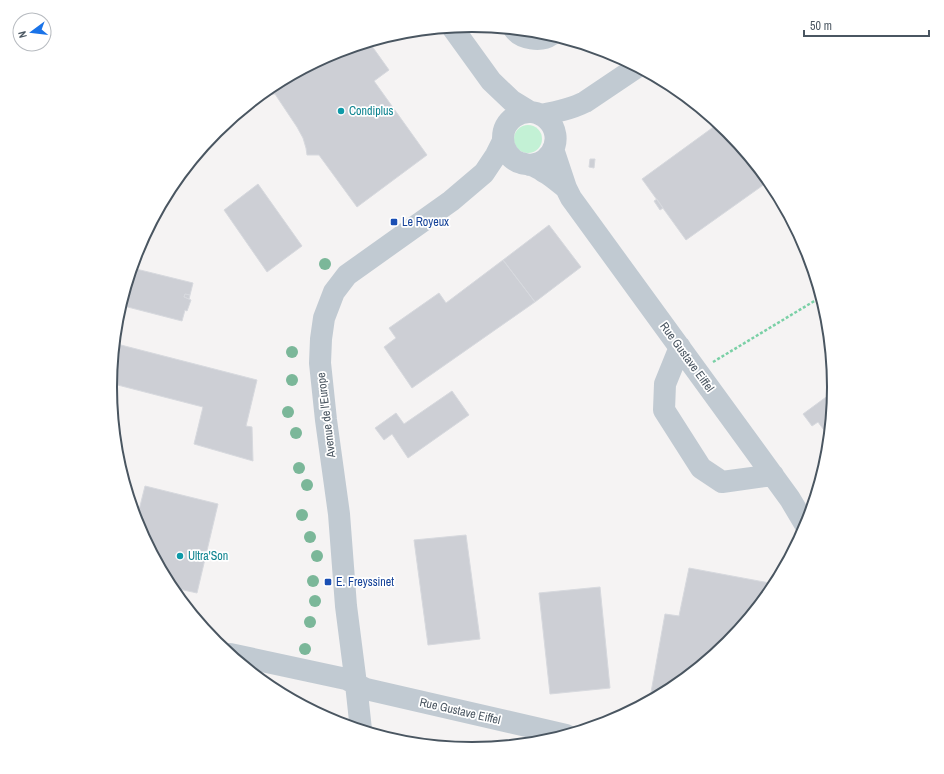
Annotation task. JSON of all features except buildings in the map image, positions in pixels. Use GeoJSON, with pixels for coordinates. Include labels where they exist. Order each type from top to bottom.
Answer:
{"type":"FeatureCollection","features":[{"type":"Feature","properties":{"kind":"street"},"geometry":{"type":"LineString","coordinates":[[456,33],[490,82],[512,101],[547,119],[552,124],[555,131],[555,144],[566,188]]}},
{"type":"Feature","properties":{"kind":"street"},"geometry":{"type":"LineString","coordinates":[[526,36],[537,38]]}},
{"type":"Feature","properties":{"kind":"street"},"geometry":{"type":"LineString","coordinates":[[504,135],[508,122],[518,114],[524,112],[555,113],[578,106],[632,70]]}},
{"type":"Feature","properties":{"kind":"street"},"geometry":{"type":"LineString","coordinates":[[490,82],[504,135],[505,150],[510,157],[545,172],[566,188]]}},
{"type":"Feature","properties":{"kind":"street"},"geometry":{"type":"LineString","coordinates":[[524,163],[540,163],[548,157],[578,106]]}},
{"type":"Feature","properties":{"kind":"street","name":"Avenue de l'Europe"},"geometry":{"type":"LineString","coordinates":[[360,724],[346,606],[339,514],[320,363],[324,318],[334,292],[347,275],[451,201],[484,173],[496,155],[504,135]]}},
{"type":"Feature","properties":{"kind":"street","name":"Avenue de l'Europe"},"geometry":{"type":"LineString","coordinates":[[484,173],[503,166],[524,163]]}},
{"type":"Feature","properties":{"kind":"street","name":"Rue Gustave Eiffel"},"geometry":{"type":"LineString","coordinates":[[566,188],[571,198],[773,475],[802,519]]}},
{"type":"Feature","properties":{"kind":"street"},"geometry":{"type":"LineString","coordinates":[[680,347],[665,384],[664,410],[701,468],[722,482],[773,475]]}},
{"type":"Feature","properties":{"kind":"street","name":"Rue Gustave Eiffel"},"geometry":{"type":"LineString","coordinates":[[241,656],[346,679],[366,689],[554,732]]}},
{"type":"Feature","properties":{"kind":"path"},"geometry":{"type":"LineString","coordinates":[[697,372],[816,300]]}},
{"type":"Feature","properties":{"kind":"green space"},"geometry":{"type":"Polygon","coordinates":[[[528,125],[534,126],[538,129],[541,133],[541,145],[538,149],[534,152],[528,153],[522,152],[518,149],[515,145],[514,139],[515,133],[518,129],[522,126],[528,125]]]}},
{"type":"Feature","properties":{"kind":"place","name":"Condiplus"},"geometry":{"type":"Point","coordinates":[341,111]}},
{"type":"Feature","properties":{"kind":"place","name":"Le Royeux"},"geometry":{"type":"Point","coordinates":[394,222]}},
{"type":"Feature","properties":{"kind":"place","name":"Ultra'Son"},"geometry":{"type":"Point","coordinates":[180,556]}},
{"type":"Feature","properties":{"kind":"place","name":"E. Freyssinet"},"geometry":{"type":"Point","coordinates":[328,582]}}]}
